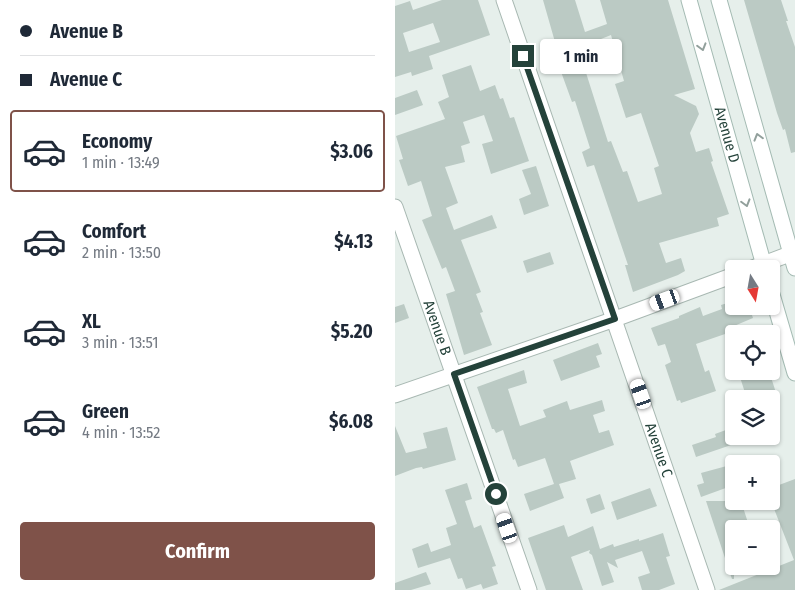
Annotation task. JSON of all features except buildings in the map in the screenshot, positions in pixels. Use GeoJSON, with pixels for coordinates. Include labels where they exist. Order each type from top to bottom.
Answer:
{"type":"FeatureCollection","features":[{"type":"Feature","properties":{"kind":"street","name":"Avenue C"},"geometry":{"type":"LineString","coordinates":[[504,0],[707,590]]}},
{"type":"Feature","properties":{"kind":"street","name":"Avenue D"},"geometry":{"type":"LineString","coordinates":[[689,0],[757,260]]}},
{"type":"Feature","properties":{"kind":"street","name":"Avenue D"},"geometry":{"type":"LineString","coordinates":[[719,0],[794,258]]}},
{"type":"Feature","properties":{"kind":"street","name":"Avenue B"},"geometry":{"type":"LineString","coordinates":[[395,207],[529,590]]}},
{"type":"Feature","properties":{"kind":"street"},"geometry":{"type":"LineString","coordinates":[[780,262],[794,258]]}},
{"type":"Feature","properties":{"kind":"street"},"geometry":{"type":"LineString","coordinates":[[395,395],[615,319],[725,278]]}},
{"type":"Feature","properties":{"kind":"street"},"geometry":{"type":"LineString","coordinates":[[778,315],[795,373]]}},
{"type":"Feature","properties":{"kind":"route"},"geometry":{"type":"LineString","coordinates":[[496,494],[454,374],[615,319],[523,56]]}}]}
